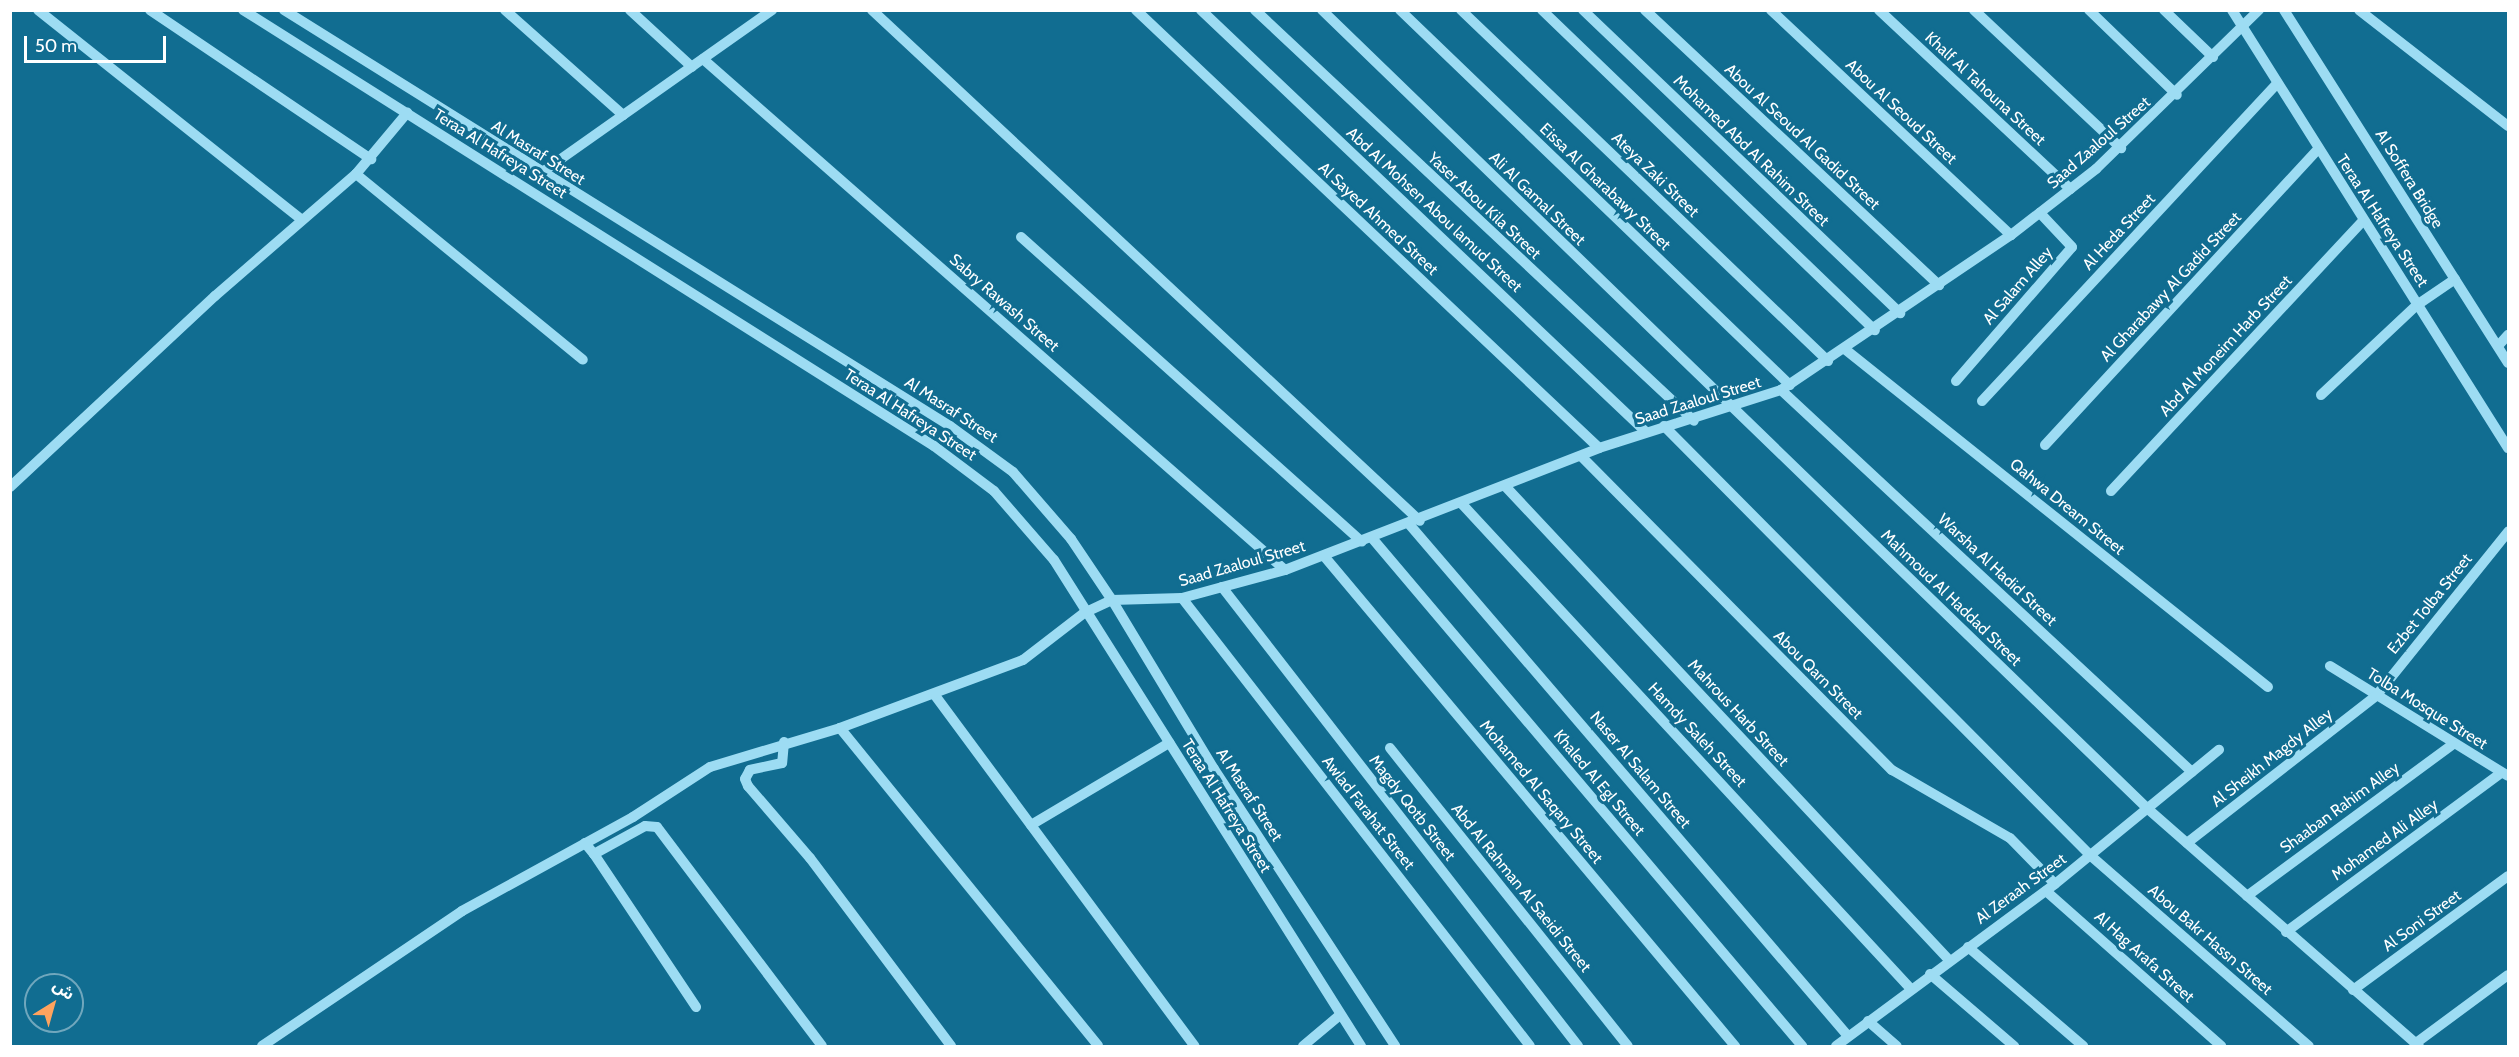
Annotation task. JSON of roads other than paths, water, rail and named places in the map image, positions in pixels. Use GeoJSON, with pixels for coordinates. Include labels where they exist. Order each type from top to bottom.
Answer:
{"type":"FeatureCollection","features":[{"type":"Feature","properties":{"kind":"street"},"geometry":{"type":"LineString","coordinates":[[38,10],[301,219]]}},
{"type":"Feature","properties":{"kind":"street"},"geometry":{"type":"LineString","coordinates":[[150,10],[371,159]]}},
{"type":"Feature","properties":{"kind":"street","name":"Teraa Al Hafreya Street"},"geometry":{"type":"LineString","coordinates":[[243,10],[962,465],[1039,538],[1084,613],[1361,1047]]}},
{"type":"Feature","properties":{"kind":"street","name":"Al Masraf Street"},"geometry":{"type":"LineString","coordinates":[[284,10],[986,450],[1042,502],[1112,600],[1214,769],[1395,1047]]}},
{"type":"Feature","properties":{"kind":"street"},"geometry":{"type":"LineString","coordinates":[[505,10],[623,115]]}},
{"type":"Feature","properties":{"kind":"street"},"geometry":{"type":"LineString","coordinates":[[630,10],[692,67]]}},
{"type":"Feature","properties":{"kind":"street"},"geometry":{"type":"LineString","coordinates":[[541,172],[772,10]]}},
{"type":"Feature","properties":{"kind":"street","name":"Naser Al Salam Street"},"geometry":{"type":"LineString","coordinates":[[872,10],[1414,522],[1848,1036]]}},
{"type":"Feature","properties":{"kind":"street","name":"Al Sayed Ahmed Street"},"geometry":{"type":"LineString","coordinates":[[1136,10],[1599,448]]}},
{"type":"Feature","properties":{"kind":"street","name":"Abd Al Mohsen Abou lamud Street"},"geometry":{"type":"LineString","coordinates":[[1201,10],[1646,432]]}},
{"type":"Feature","properties":{"kind":"street","name":"Yaser Abou Kila Street"},"geometry":{"type":"LineString","coordinates":[[1255,10],[1694,421]]}},
{"type":"Feature","properties":{"kind":"street","name":"Ali Al Gamal Street"},"geometry":{"type":"LineString","coordinates":[[1322,10],[1732,410]]}},
{"type":"Feature","properties":{"kind":"street","name":"Eissa Al Gharabawy Street"},"geometry":{"type":"LineString","coordinates":[[1400,10],[1785,388]]}},
{"type":"Feature","properties":{"kind":"street","name":"Ateya Zaki Street"},"geometry":{"type":"LineString","coordinates":[[1461,10],[1828,361]]}},
{"type":"Feature","properties":{"kind":"street"},"geometry":{"type":"LineString","coordinates":[[1542,10],[1875,330]]}},
{"type":"Feature","properties":{"kind":"street","name":"Mohamed Abd Al Rahim Street"},"geometry":{"type":"LineString","coordinates":[[1583,10],[1900,313]]}},
{"type":"Feature","properties":{"kind":"street","name":"Abou Al Seoud Al Gadid Street"},"geometry":{"type":"LineString","coordinates":[[1645,10],[1939,285]]}},
{"type":"Feature","properties":{"kind":"street","name":"Abou Al Seoud Street"},"geometry":{"type":"LineString","coordinates":[[1771,10],[2011,235]]}},
{"type":"Feature","properties":{"kind":"street","name":"Khalf Al Tahouna Street"},"geometry":{"type":"LineString","coordinates":[[1879,10],[2070,189]]}},
{"type":"Feature","properties":{"kind":"street"},"geometry":{"type":"LineString","coordinates":[[1974,10],[2121,148]]}},
{"type":"Feature","properties":{"kind":"street"},"geometry":{"type":"LineString","coordinates":[[2089,10],[2176,95]]}},
{"type":"Feature","properties":{"kind":"street"},"geometry":{"type":"LineString","coordinates":[[2164,10],[2213,57]]}},
{"type":"Feature","properties":{"kind":"street","name":"Teraa Al Hafreya Street"},"geometry":{"type":"LineString","coordinates":[[2232,10],[2508,448]]}},
{"type":"Feature","properties":{"kind":"street","name":"Saad Zaaloul Street"},"geometry":{"type":"LineString","coordinates":[[1112,600],[1182,598],[1285,570],[1462,504],[1599,448],[1664,426],[1694,421],[1732,410],[1785,388],[1900,313],[2040,213],[2121,148],[2259,10]]}},
{"type":"Feature","properties":{"kind":"street","name":"Al Soffera Bridge"},"geometry":{"type":"LineString","coordinates":[[2284,10],[2508,363]]}},
{"type":"Feature","properties":{"kind":"street"},"geometry":{"type":"LineString","coordinates":[[2359,10],[2508,126]]}},
{"type":"Feature","properties":{"kind":"street","name":"Sabry Rawash Street"},"geometry":{"type":"LineString","coordinates":[[703,59],[1285,570]]}},
{"type":"Feature","properties":{"kind":"street","name":"Al Heda Street"},"geometry":{"type":"LineString","coordinates":[[1982,400],[2277,83]]}},
{"type":"Feature","properties":{"kind":"street"},"geometry":{"type":"LineString","coordinates":[[10,487],[301,219],[356,174],[371,159],[407,113]]}},
{"type":"Feature","properties":{"kind":"street","name":"Al Gharabawy Al Gadid Street"},"geometry":{"type":"LineString","coordinates":[[2045,445],[2318,149]]}},
{"type":"Feature","properties":{"kind":"street"},"geometry":{"type":"LineString","coordinates":[[356,174],[583,360]]}},
{"type":"Feature","properties":{"kind":"street","name":"Al Salam Alley"},"geometry":{"type":"LineString","coordinates":[[1956,381],[2072,247],[2040,213]]}},
{"type":"Feature","properties":{"kind":"street","name":"Abd Al Moneim Harb Street"},"geometry":{"type":"LineString","coordinates":[[2111,491],[2363,221]]}},
{"type":"Feature","properties":{"kind":"street","name":"Khaled Al Egl Street"},"geometry":{"type":"LineString","coordinates":[[1021,237],[1367,540],[1802,1047]]}},
{"type":"Feature","properties":{"kind":"street"},"geometry":{"type":"LineString","coordinates":[[2321,395],[2417,304],[2455,279]]}},
{"type":"Feature","properties":{"kind":"street"},"geometry":{"type":"LineString","coordinates":[[2498,346],[2508,335]]}},
{"type":"Feature","properties":{"kind":"street","name":"Qahwa Dream Street"},"geometry":{"type":"LineString","coordinates":[[1846,350],[2268,687]]}},
{"type":"Feature","properties":{"kind":"street","name":"Warsha Al Hadid Street"},"geometry":{"type":"LineString","coordinates":[[1785,388],[2192,772]]}},
{"type":"Feature","properties":{"kind":"street","name":"Mahmoud Al Haddad Street"},"geometry":{"type":"LineString","coordinates":[[1732,410],[2148,809],[2417,1045]]}},
{"type":"Feature","properties":{"kind":"street","name":"Abou Bakr Hassn Street"},"geometry":{"type":"LineString","coordinates":[[1664,426],[2091,856],[2309,1047]]}},
{"type":"Feature","properties":{"kind":"street","name":"Abou Qarn Street"},"geometry":{"type":"LineString","coordinates":[[1581,456],[1892,770],[2010,838],[2051,888]]}},
{"type":"Feature","properties":{"kind":"street","name":"Mahrous Harb Street"},"geometry":{"type":"LineString","coordinates":[[1505,486],[1949,960]]}},
{"type":"Feature","properties":{"kind":"street","name":"Hamdy Saleh Street"},"geometry":{"type":"LineString","coordinates":[[1462,504],[1910,988]]}},
{"type":"Feature","properties":{"kind":"street","name":"Ezbet Tolba Street"},"geometry":{"type":"LineString","coordinates":[[2376,696],[2508,532]]}},
{"type":"Feature","properties":{"kind":"street","name":"Mohamed Al Saqary Street"},"geometry":{"type":"LineString","coordinates":[[1324,556],[1735,1047]]}},
{"type":"Feature","properties":{"kind":"street","name":"Magdy Qotb Street"},"geometry":{"type":"LineString","coordinates":[[1222,587],[1578,1047]]}},
{"type":"Feature","properties":{"kind":"street","name":"Awlad Farahat Street"},"geometry":{"type":"LineString","coordinates":[[1182,598],[1530,1047]]}},
{"type":"Feature","properties":{"kind":"street"},"geometry":{"type":"LineString","coordinates":[[262,1047],[462,911],[585,843],[710,767],[784,742],[840,728],[1023,660],[1084,613],[1112,600]]}},
{"type":"Feature","properties":{"kind":"street","name":"Tolba Mosque Street"},"geometry":{"type":"LineString","coordinates":[[2330,666],[2452,745],[2505,774]]}},
{"type":"Feature","properties":{"kind":"street"},"geometry":{"type":"LineString","coordinates":[[934,694],[1194,1047]]}},
{"type":"Feature","properties":{"kind":"street","name":"Al Sheikh Magdy Alley"},"geometry":{"type":"LineString","coordinates":[[2187,843],[2376,696]]}},
{"type":"Feature","properties":{"kind":"street"},"geometry":{"type":"LineString","coordinates":[[840,728],[1098,1047]]}},
{"type":"Feature","properties":{"kind":"street"},"geometry":{"type":"LineString","coordinates":[[784,742],[782,762],[750,770],[745,779],[748,786],[810,858],[951,1047]]}},
{"type":"Feature","properties":{"kind":"street"},"geometry":{"type":"LineString","coordinates":[[1031,825],[1169,743]]}},
{"type":"Feature","properties":{"kind":"street","name":"Shaaban Rahim Alley"},"geometry":{"type":"LineString","coordinates":[[2247,896],[2452,745]]}},
{"type":"Feature","properties":{"kind":"street","name":"Abd Al Rahman Al Saeidi Street"},"geometry":{"type":"LineString","coordinates":[[1390,748],[1628,1047]]}},
{"type":"Feature","properties":{"kind":"street","name":"Al Zeraah Street"},"geometry":{"type":"LineString","coordinates":[[1836,1047],[1910,988],[2051,888],[2219,750]]}},
{"type":"Feature","properties":{"kind":"street","name":"Mohamed Ali Alley"},"geometry":{"type":"LineString","coordinates":[[2286,932],[2505,774]]}},
{"type":"Feature","properties":{"kind":"street"},"geometry":{"type":"LineString","coordinates":[[594,854],[645,826],[657,827],[822,1047]]}},
{"type":"Feature","properties":{"kind":"street"},"geometry":{"type":"LineString","coordinates":[[585,843],[696,1007]]}},
{"type":"Feature","properties":{"kind":"street","name":"Al Soni Street"},"geometry":{"type":"LineString","coordinates":[[2353,990],[2508,876]]}},
{"type":"Feature","properties":{"kind":"street","name":"Al Hag Arafa Street"},"geometry":{"type":"LineString","coordinates":[[2051,888],[2221,1047]]}},
{"type":"Feature","properties":{"kind":"street"},"geometry":{"type":"LineString","coordinates":[[1968,946],[2083,1047]]}},
{"type":"Feature","properties":{"kind":"street"},"geometry":{"type":"LineString","coordinates":[[1930,974],[2014,1047]]}},
{"type":"Feature","properties":{"kind":"street"},"geometry":{"type":"LineString","coordinates":[[2417,1045],[2508,975]]}},
{"type":"Feature","properties":{"kind":"street"},"geometry":{"type":"LineString","coordinates":[[1303,1047],[1340,1015]]}},
{"type":"Feature","properties":{"kind":"street"},"geometry":{"type":"LineString","coordinates":[[1868,1021],[1897,1047]]}}]}
